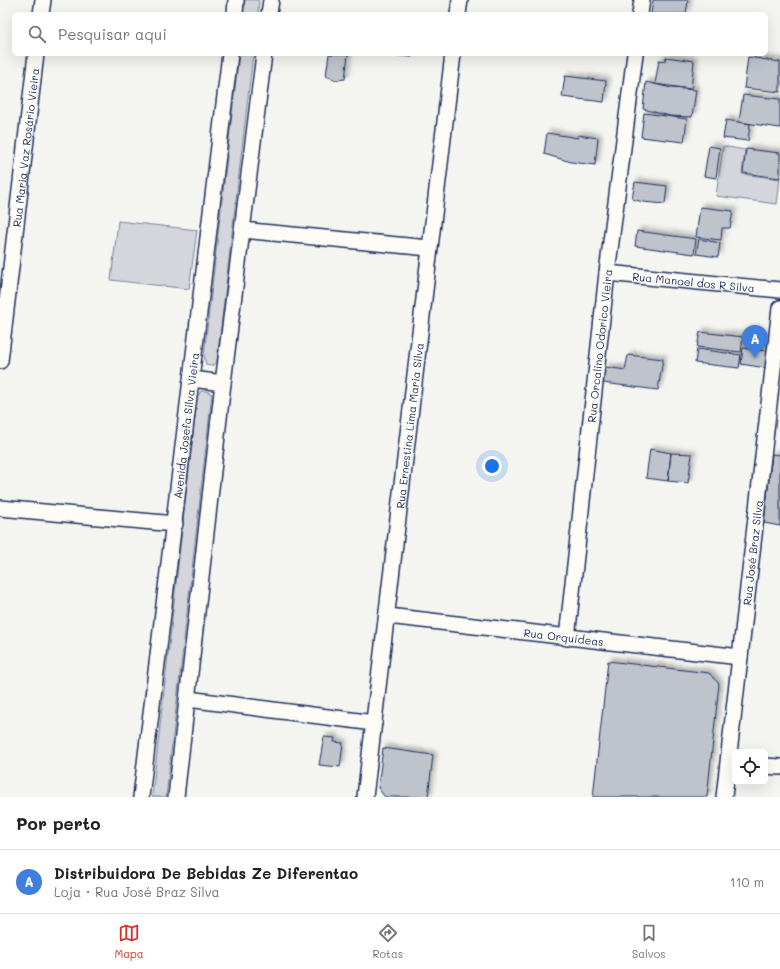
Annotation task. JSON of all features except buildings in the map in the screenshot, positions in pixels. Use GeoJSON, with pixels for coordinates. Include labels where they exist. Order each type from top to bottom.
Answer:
{"type":"FeatureCollection","features":[{"type":"Feature","properties":{"kind":"street"},"geometry":{"type":"LineString","coordinates":[[41,12],[43,0]]}},
{"type":"Feature","properties":{"kind":"street"},"geometry":{"type":"LineString","coordinates":[[235,12],[236,0]]}},
{"type":"Feature","properties":{"kind":"street"},"geometry":{"type":"LineString","coordinates":[[269,12],[271,0]]}},
{"type":"Feature","properties":{"kind":"street"},"geometry":{"type":"LineString","coordinates":[[458,12],[460,0]]}},
{"type":"Feature","properties":{"kind":"street"},"geometry":{"type":"LineString","coordinates":[[640,12],[642,0]]}},
{"type":"Feature","properties":{"kind":"street","name":"Rua Maria Vaz Rosário Vieira"},"geometry":{"type":"LineString","coordinates":[[0,361],[36,56]]}},
{"type":"Feature","properties":{"kind":"street","name":"Avenida Josefa Silva Vieira"},"geometry":{"type":"LineString","coordinates":[[141,797],[175,524],[230,56]]}},
{"type":"Feature","properties":{"kind":"street"},"geometry":{"type":"LineString","coordinates":[[176,797],[223,383],[264,56]]}},
{"type":"Feature","properties":{"kind":"street","name":"Rua Ernestina Lima Maria Silva"},"geometry":{"type":"LineString","coordinates":[[365,797],[388,616],[429,248],[453,56]]}},
{"type":"Feature","properties":{"kind":"street","name":"Rua Orcalino Odorico Vieira"},"geometry":{"type":"LineString","coordinates":[[567,638],[607,273],[635,56]]}},
{"type":"Feature","properties":{"kind":"street"},"geometry":{"type":"LineString","coordinates":[[242,230],[429,248]]}},
{"type":"Feature","properties":{"kind":"street","name":"Rua Manoel dos R Silva"},"geometry":{"type":"LineString","coordinates":[[607,273],[780,290]]}},
{"type":"Feature","properties":{"kind":"street","name":"Rua José Braz Silva"},"geometry":{"type":"LineString","coordinates":[[733,749],[740,657],[780,308]]}},
{"type":"Feature","properties":{"kind":"street"},"geometry":{"type":"LineString","coordinates":[[192,379],[223,383]]}},
{"type":"Feature","properties":{"kind":"street"},"geometry":{"type":"LineString","coordinates":[[0,508],[175,524]]}},
{"type":"Feature","properties":{"kind":"street","name":"Rua Orquídeas"},"geometry":{"type":"LineString","coordinates":[[388,616],[740,657]]}},
{"type":"Feature","properties":{"kind":"street"},"geometry":{"type":"LineString","coordinates":[[188,698],[374,723]]}},
{"type":"Feature","properties":{"kind":"street","name":"Rua José Braz Silva"},"geometry":{"type":"LineString","coordinates":[[724,797],[732,763]]}},
{"type":"Feature","properties":{"kind":"street"},"geometry":{"type":"LineString","coordinates":[[768,766],[780,767]]}},
{"type":"Feature","properties":{"kind":"shaded area"},"geometry":{"type":"Polygon","coordinates":[[[245,0],[259,0],[258,12],[243,12],[245,0]]]}},
{"type":"Feature","properties":{"kind":"shaded area"},"geometry":{"type":"Polygon","coordinates":[[[239,56],[253,56],[217,361],[212,366],[206,365],[204,355],[239,56]]]}},
{"type":"Feature","properties":{"kind":"shaded area"},"geometry":{"type":"Polygon","coordinates":[[[723,146],[745,150],[742,174],[780,179],[777,204],[716,196],[723,146]]]}},
{"type":"Feature","properties":{"kind":"shaded area"},"geometry":{"type":"Polygon","coordinates":[[[118,221],[197,230],[189,289],[111,280],[118,221]]]}},
{"type":"Feature","properties":{"kind":"shaded area"},"geometry":{"type":"Polygon","coordinates":[[[201,391],[206,391],[212,394],[166,797],[152,797],[197,397],[201,391]]]}},
{"type":"Feature","properties":{"kind":"place","name":"Distribuidora De Bebidas Ze Diferentao"},"geometry":{"type":"Point","coordinates":[755,358]}}]}
